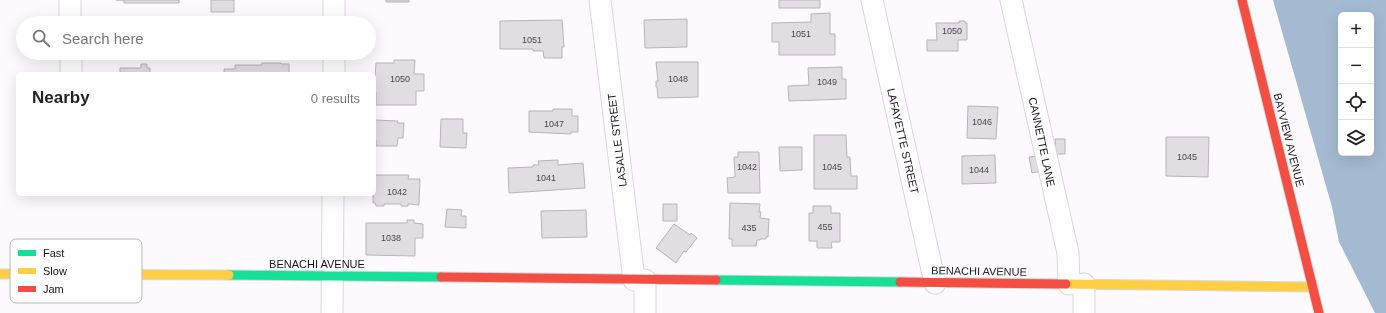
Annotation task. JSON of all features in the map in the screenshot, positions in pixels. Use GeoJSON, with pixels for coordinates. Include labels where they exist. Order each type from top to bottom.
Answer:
{"type":"FeatureCollection","features":[{"type":"Feature","properties":{"kind":"street"},"geometry":{"type":"LineString","coordinates":[[70,0],[70,16]]}},
{"type":"Feature","properties":{"kind":"street"},"geometry":{"type":"LineString","coordinates":[[334,0],[334,16]]}},
{"type":"Feature","properties":{"kind":"street","name":"LASALLE STREET"},"geometry":{"type":"LineString","coordinates":[[600,0],[639,280],[645,313]]}},
{"type":"Feature","properties":{"kind":"street","name":"LAFAYETTE STREET"},"geometry":{"type":"LineString","coordinates":[[872,0],[935,283]]}},
{"type":"Feature","properties":{"kind":"street","name":"CANNETTE LANE"},"geometry":{"type":"LineString","coordinates":[[1011,0],[1068,253],[1084,313]]}},
{"type":"Feature","properties":{"kind":"street","name":"BAYVIEW AVENUE"},"geometry":{"type":"LineString","coordinates":[[1242,0],[1319,313]]}},
{"type":"Feature","properties":{"kind":"street"},"geometry":{"type":"LineString","coordinates":[[71,60],[71,72]]}},
{"type":"Feature","properties":{"kind":"street"},"geometry":{"type":"LineString","coordinates":[[334,60],[334,72]]}},
{"type":"Feature","properties":{"kind":"street"},"geometry":{"type":"LineString","coordinates":[[332,313],[333,196]]}},
{"type":"Feature","properties":{"kind":"street","name":"BENACHI AVENUE"},"geometry":{"type":"LineString","coordinates":[[0,274],[10,274]]}},
{"type":"Feature","properties":{"kind":"street","name":"BENACHI AVENUE"},"geometry":{"type":"LineString","coordinates":[[142,275],[1313,286]]}},
{"type":"Feature","properties":{"kind":"water"},"geometry":{"type":"Polygon","coordinates":[[[1273,0],[1386,0],[1386,313],[1375,313],[1339,242],[1332,207],[1273,0]]]}},
{"type":"Feature","properties":{"kind":"building"},"geometry":{"type":"Polygon","coordinates":[[[124,0],[179,0],[179,3],[124,3],[124,0]]]}},
{"type":"Feature","properties":{"kind":"building"},"geometry":{"type":"Polygon","coordinates":[[[211,0],[234,0],[234,12],[211,12],[211,0]]]}},
{"type":"Feature","properties":{"kind":"building"},"geometry":{"type":"Polygon","coordinates":[[[386,0],[409,0],[409,2],[386,2],[386,0]]]}},
{"type":"Feature","properties":{"kind":"building"},"geometry":{"type":"Polygon","coordinates":[[[779,0],[820,0],[820,8],[779,8],[779,0]]]}},
{"type":"Feature","properties":{"kind":"building"},"geometry":{"type":"Polygon","coordinates":[[[830,13],[830,34],[835,34],[835,55],[779,55],[779,42],[772,42],[772,23],[811,22],[811,14],[830,13]]]}},
{"type":"Feature","properties":{"kind":"building"},"geometry":{"type":"Polygon","coordinates":[[[687,19],[687,47],[645,48],[644,20],[687,19]]]}},
{"type":"Feature","properties":{"kind":"building"},"geometry":{"type":"Polygon","coordinates":[[[562,20],[564,47],[562,47],[562,58],[544,58],[543,51],[533,51],[533,49],[500,49],[500,21],[562,20]]]}},
{"type":"Feature","properties":{"kind":"building"},"geometry":{"type":"Polygon","coordinates":[[[959,21],[965,21],[965,23],[967,23],[967,40],[958,40],[958,51],[927,51],[927,40],[937,40],[936,23],[959,23],[959,21]]]}},
{"type":"Feature","properties":{"kind":"building"},"geometry":{"type":"Polygon","coordinates":[[[394,60],[415,60],[414,74],[424,74],[424,91],[416,91],[416,105],[376,105],[376,63],[394,63],[394,60]]]}},
{"type":"Feature","properties":{"kind":"building"},"geometry":{"type":"Polygon","coordinates":[[[656,62],[698,62],[698,97],[658,98],[656,87],[656,81],[658,81],[656,62]]]}},
{"type":"Feature","properties":{"kind":"building"},"geometry":{"type":"Polygon","coordinates":[[[262,63],[289,64],[289,72],[224,72],[224,69],[235,69],[235,65],[262,65],[262,63]]]}},
{"type":"Feature","properties":{"kind":"building"},"geometry":{"type":"Polygon","coordinates":[[[141,64],[147,64],[147,68],[150,68],[150,72],[120,72],[120,68],[141,68],[141,64]]]}},
{"type":"Feature","properties":{"kind":"building"},"geometry":{"type":"Polygon","coordinates":[[[842,67],[842,79],[846,79],[846,99],[789,101],[788,86],[809,85],[808,68],[842,67]]]}},
{"type":"Feature","properties":{"kind":"building"},"geometry":{"type":"Polygon","coordinates":[[[968,106],[998,107],[996,139],[967,138],[968,106]]]}},
{"type":"Feature","properties":{"kind":"building"},"geometry":{"type":"Polygon","coordinates":[[[553,109],[572,109],[572,116],[578,116],[578,132],[571,132],[571,134],[529,132],[529,111],[553,111],[553,109]]]}},
{"type":"Feature","properties":{"kind":"building"},"geometry":{"type":"Polygon","coordinates":[[[441,119],[463,119],[463,133],[467,133],[466,148],[440,147],[441,119]]]}},
{"type":"Feature","properties":{"kind":"building"},"geometry":{"type":"Polygon","coordinates":[[[376,120],[398,121],[397,123],[404,123],[403,138],[398,138],[397,146],[376,146],[376,120]]]}},
{"type":"Feature","properties":{"kind":"building"},"geometry":{"type":"Polygon","coordinates":[[[814,135],[846,135],[847,157],[850,157],[851,176],[857,176],[857,189],[814,189],[814,135]]]}},
{"type":"Feature","properties":{"kind":"building"},"geometry":{"type":"Polygon","coordinates":[[[1166,137],[1209,137],[1208,177],[1166,176],[1166,137]]]}},
{"type":"Feature","properties":{"kind":"building"},"geometry":{"type":"Polygon","coordinates":[[[1055,139],[1065,139],[1065,154],[1056,154],[1055,139]]]}},
{"type":"Feature","properties":{"kind":"building"},"geometry":{"type":"Polygon","coordinates":[[[779,147],[802,147],[802,170],[780,171],[779,147]]]}},
{"type":"Feature","properties":{"kind":"building"},"geometry":{"type":"Polygon","coordinates":[[[738,152],[759,152],[760,193],[728,193],[727,178],[735,177],[734,157],[738,157],[738,152]]]}},
{"type":"Feature","properties":{"kind":"building"},"geometry":{"type":"Polygon","coordinates":[[[995,155],[996,183],[962,184],[962,156],[995,155]]]}},
{"type":"Feature","properties":{"kind":"building"},"geometry":{"type":"Polygon","coordinates":[[[1038,156],[1041,171],[1032,173],[1029,157],[1038,156]]]}},
{"type":"Feature","properties":{"kind":"building"},"geometry":{"type":"Polygon","coordinates":[[[558,160],[558,165],[583,163],[585,188],[509,193],[508,168],[533,167],[533,165],[539,165],[538,161],[558,160]]]}},
{"type":"Feature","properties":{"kind":"building"},"geometry":{"type":"Polygon","coordinates":[[[376,175],[409,175],[408,179],[420,179],[419,205],[408,204],[408,206],[401,206],[401,204],[384,204],[384,206],[376,206],[375,203],[373,203],[373,196],[376,196],[376,175]]]}},
{"type":"Feature","properties":{"kind":"building"},"geometry":{"type":"Polygon","coordinates":[[[730,203],[760,204],[760,218],[769,219],[768,237],[766,237],[766,239],[757,240],[756,246],[732,246],[732,239],[729,239],[730,203]]]}},
{"type":"Feature","properties":{"kind":"building"},"geometry":{"type":"Polygon","coordinates":[[[663,204],[677,204],[677,221],[663,221],[663,204]]]}},
{"type":"Feature","properties":{"kind":"building"},"geometry":{"type":"Polygon","coordinates":[[[813,206],[831,206],[831,213],[840,213],[840,242],[831,242],[832,248],[817,248],[817,241],[809,241],[809,213],[813,213],[813,206]]]}},
{"type":"Feature","properties":{"kind":"building"},"geometry":{"type":"Polygon","coordinates":[[[447,209],[462,210],[461,216],[466,216],[466,228],[445,227],[447,209]]]}},
{"type":"Feature","properties":{"kind":"building"},"geometry":{"type":"Polygon","coordinates":[[[586,210],[587,237],[542,238],[541,211],[586,210]]]}},
{"type":"Feature","properties":{"kind":"building"},"geometry":{"type":"Polygon","coordinates":[[[407,220],[414,220],[414,223],[423,224],[423,238],[415,238],[415,256],[366,255],[366,223],[407,223],[407,220]]]}},
{"type":"Feature","properties":{"kind":"building"},"geometry":{"type":"Polygon","coordinates":[[[674,224],[697,238],[686,252],[684,251],[676,263],[656,248],[674,224]]]}},
{"type":"Feature","properties":{"kind":"traffic: fast"},"geometry":{"type":"LineString","coordinates":[[229,275],[441,277]]}},
{"type":"Feature","properties":{"kind":"traffic: fast"},"geometry":{"type":"LineString","coordinates":[[716,280],[900,282]]}},
{"type":"Feature","properties":{"kind":"traffic: slow"},"geometry":{"type":"LineString","coordinates":[[0,274],[10,274]]}},
{"type":"Feature","properties":{"kind":"traffic: slow"},"geometry":{"type":"LineString","coordinates":[[142,275],[229,275]]}},
{"type":"Feature","properties":{"kind":"traffic: slow"},"geometry":{"type":"LineString","coordinates":[[1066,284],[1313,287]]}},
{"type":"Feature","properties":{"kind":"traffic: jam"},"geometry":{"type":"LineString","coordinates":[[1242,0],[1319,313]]}},
{"type":"Feature","properties":{"kind":"traffic: jam"},"geometry":{"type":"LineString","coordinates":[[441,277],[716,280]]}},
{"type":"Feature","properties":{"kind":"traffic: jam"},"geometry":{"type":"LineString","coordinates":[[900,282],[1066,284]]}}]}
